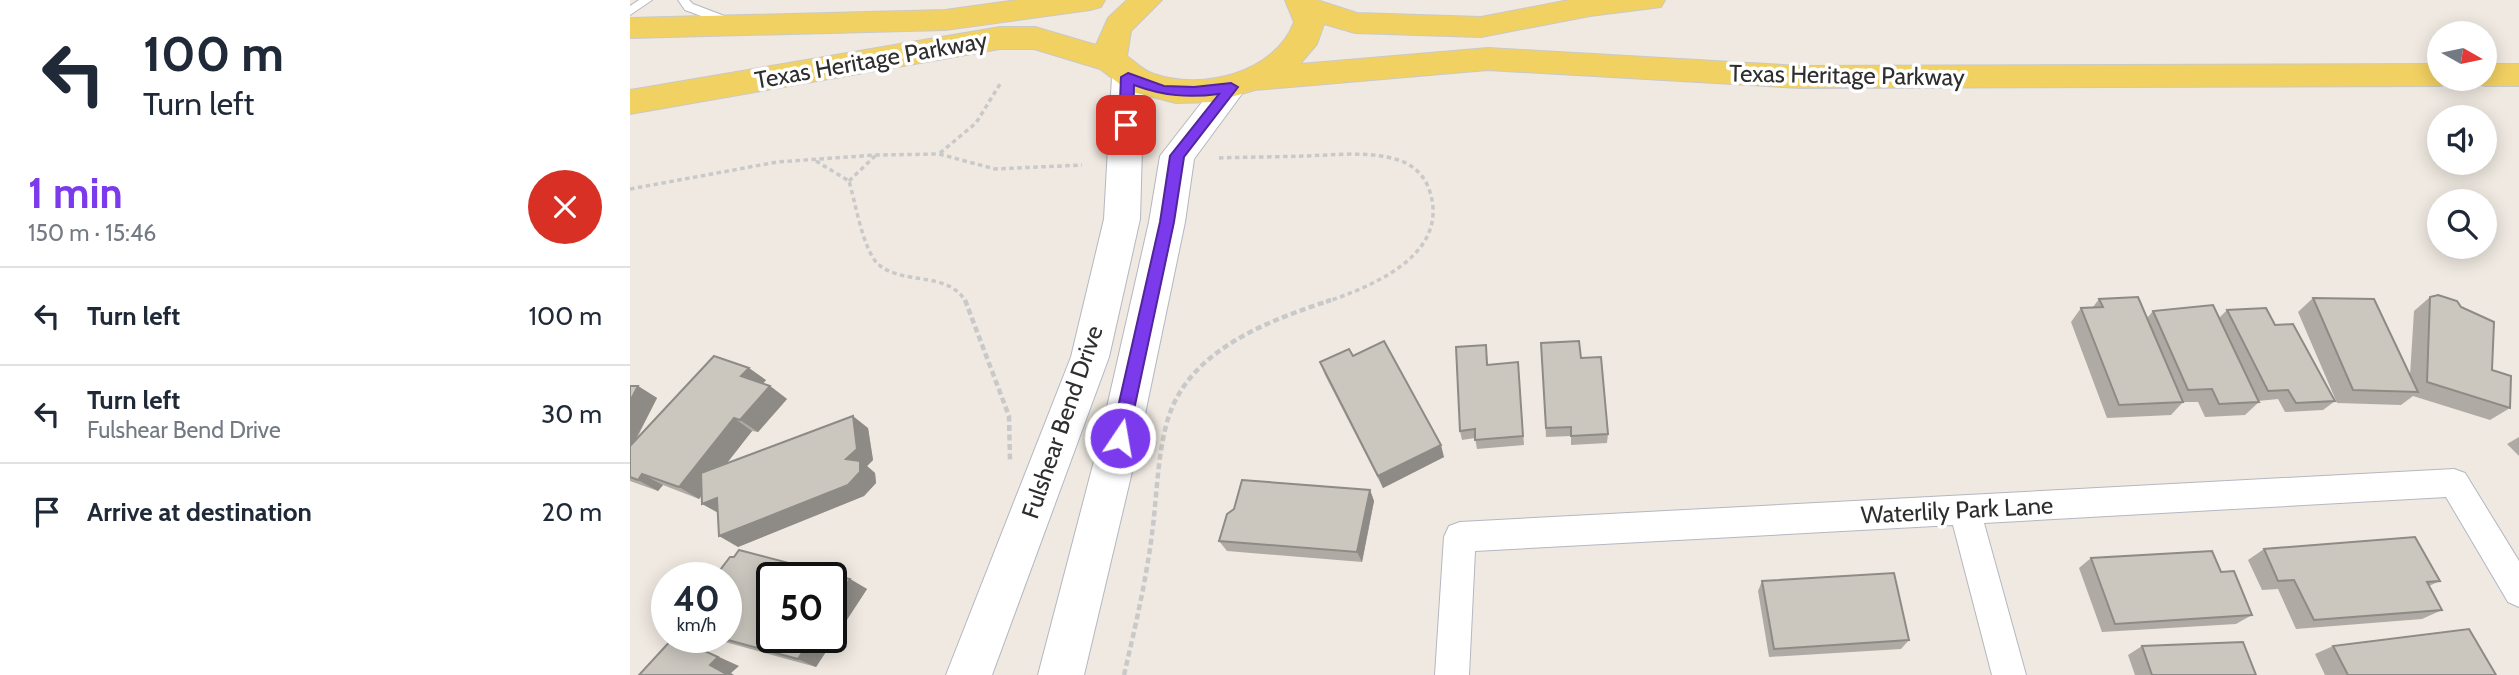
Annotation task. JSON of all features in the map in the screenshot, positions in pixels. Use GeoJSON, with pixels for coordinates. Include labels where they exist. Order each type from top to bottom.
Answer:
{"type":"FeatureCollection","features":[{"type":"Feature","properties":{"kind":"main road","name":"Texas Heritage Parkway"},"geometry":{"type":"LineString","coordinates":[[630,28],[732,23],[945,20],[1090,0]]}},
{"type":"Feature","properties":{"kind":"main road"},"geometry":{"type":"LineString","coordinates":[[1119,69],[1109,43],[1116,29],[1147,0]]}},
{"type":"Feature","properties":{"kind":"main road"},"geometry":{"type":"LineString","coordinates":[[1303,3],[1355,23],[1481,27],[1590,6],[1650,0]]}},
{"type":"Feature","properties":{"kind":"main road"},"geometry":{"type":"LineString","coordinates":[[1243,83],[1287,60],[1296,49],[1307,23],[1303,3]]}},
{"type":"Feature","properties":{"kind":"main road","name":"Texas Heritage Parkway"},"geometry":{"type":"LineString","coordinates":[[630,102],[1000,38],[1045,40],[1119,69],[1163,90],[1194,92],[1243,83],[1488,59],[1800,77],[2427,75]]}},
{"type":"Feature","properties":{"kind":"main road","name":"Fulshear Bend Drive"},"geometry":{"type":"LineString","coordinates":[[969,675],[1090,357],[1122,219],[1119,69]]}},
{"type":"Feature","properties":{"kind":"main road"},"geometry":{"type":"LineString","coordinates":[[2497,75],[2519,75]]}},
{"type":"Feature","properties":{"kind":"main road","name":"Fulshear Bend Drive"},"geometry":{"type":"LineString","coordinates":[[1061,675],[1120,438],[1167,222],[1177,156],[1243,83]]}},
{"type":"Feature","properties":{"kind":"street","name":"Waterlily Park Lane"},"geometry":{"type":"LineString","coordinates":[[1452,675],[1461,537],[2455,482],[2519,591]]}},
{"type":"Feature","properties":{"kind":"street"},"geometry":{"type":"LineString","coordinates":[[1965,510],[2009,675]]}},
{"type":"Feature","properties":{"kind":"lane"},"geometry":{"type":"LineString","coordinates":[[630,11],[648,0]]}},
{"type":"Feature","properties":{"kind":"lane"},"geometry":{"type":"LineString","coordinates":[[683,0],[690,7],[732,23]]}},
{"type":"Feature","properties":{"kind":"path"},"geometry":{"type":"LineString","coordinates":[[939,154],[976,123],[1000,84]]}},
{"type":"Feature","properties":{"kind":"path"},"geometry":{"type":"LineString","coordinates":[[630,189],[778,162],[876,155],[939,154],[995,169],[1082,165]]}},
{"type":"Feature","properties":{"kind":"path"},"geometry":{"type":"LineString","coordinates":[[1124,675],[1150,550],[1168,416],[1187,381],[1241,338],[1290,314],[1361,290],[1391,276],[1411,259],[1431,219],[1429,186],[1422,175],[1411,166],[1389,157],[1361,154],[1219,158]]}},
{"type":"Feature","properties":{"kind":"path"},"geometry":{"type":"LineString","coordinates":[[849,181],[876,155]]}},
{"type":"Feature","properties":{"kind":"path"},"geometry":{"type":"LineString","coordinates":[[816,161],[849,181],[870,253],[878,264],[890,271],[946,285],[961,293],[970,309],[1009,416],[1012,443],[1009,474]]}},
{"type":"Feature","properties":{"kind":"building"},"geometry":{"type":"Polygon","coordinates":[[[2438,295],[2457,301],[2461,307],[2494,322],[2492,370],[2511,376],[2510,408],[2427,382],[2430,297],[2438,295]]]}},
{"type":"Feature","properties":{"kind":"building"},"geometry":{"type":"Polygon","coordinates":[[[2138,297],[2183,402],[2119,405],[2081,308],[2103,307],[2099,299],[2138,297]]]}},
{"type":"Feature","properties":{"kind":"building"},"geometry":{"type":"Polygon","coordinates":[[[2313,298],[2374,299],[2418,392],[2353,390],[2313,298]]]}},
{"type":"Feature","properties":{"kind":"building"},"geometry":{"type":"Polygon","coordinates":[[[2213,305],[2259,402],[2219,404],[2212,389],[2188,390],[2153,311],[2213,305]]]}},
{"type":"Feature","properties":{"kind":"building"},"geometry":{"type":"Polygon","coordinates":[[[2266,308],[2275,325],[2293,324],[2335,401],[2296,403],[2288,390],[2268,391],[2227,310],[2266,308]]]}},
{"type":"Feature","properties":{"kind":"building"},"geometry":{"type":"Polygon","coordinates":[[[1384,341],[1441,445],[1378,476],[1320,362],[1349,349],[1353,356],[1384,341]]]}},
{"type":"Feature","properties":{"kind":"building"},"geometry":{"type":"Polygon","coordinates":[[[1579,341],[1581,358],[1601,357],[1608,434],[1571,436],[1571,427],[1546,428],[1541,343],[1579,341]]]}},
{"type":"Feature","properties":{"kind":"building"},"geometry":{"type":"Polygon","coordinates":[[[1486,345],[1487,365],[1518,362],[1523,436],[1475,440],[1475,429],[1460,431],[1456,347],[1486,345]]]}},
{"type":"Feature","properties":{"kind":"building"},"geometry":{"type":"Polygon","coordinates":[[[714,356],[749,368],[741,376],[770,386],[740,420],[734,418],[679,487],[642,474],[638,480],[630,477],[630,446],[714,356]]]}},
{"type":"Feature","properties":{"kind":"building"},"geometry":{"type":"Polygon","coordinates":[[[630,386],[638,386],[630,401],[630,386]]]}},
{"type":"Feature","properties":{"kind":"building"},"geometry":{"type":"Polygon","coordinates":[[[853,416],[857,449],[846,459],[860,461],[860,472],[848,485],[719,536],[717,498],[702,504],[701,473],[853,416]]]}},
{"type":"Feature","properties":{"kind":"building"},"geometry":{"type":"Polygon","coordinates":[[[1242,480],[1370,490],[1357,552],[1219,541],[1227,514],[1234,509],[1242,480]]]}},
{"type":"Feature","properties":{"kind":"building"},"geometry":{"type":"Polygon","coordinates":[[[2415,537],[2440,581],[2427,582],[2442,610],[2314,620],[2294,580],[2278,581],[2264,549],[2415,537]]]}},
{"type":"Feature","properties":{"kind":"building"},"geometry":{"type":"Polygon","coordinates":[[[739,550],[785,562],[756,562],[756,648],[742,644],[742,562],[726,562],[730,557],[734,557],[739,550]]]}},
{"type":"Feature","properties":{"kind":"building"},"geometry":{"type":"Polygon","coordinates":[[[2212,551],[2221,572],[2234,571],[2252,615],[2115,624],[2091,558],[2212,551]]]}},
{"type":"Feature","properties":{"kind":"building"},"geometry":{"type":"Polygon","coordinates":[[[1894,573],[1909,640],[1774,649],[1762,581],[1894,573]]]}},
{"type":"Feature","properties":{"kind":"building"},"geometry":{"type":"Polygon","coordinates":[[[2469,629],[2496,675],[2348,675],[2333,646],[2469,629]]]}},
{"type":"Feature","properties":{"kind":"building"},"geometry":{"type":"Polygon","coordinates":[[[2243,642],[2256,675],[2152,675],[2142,646],[2243,642]]]}},
{"type":"Feature","properties":{"kind":"building"},"geometry":{"type":"Polygon","coordinates":[[[659,653],[709,653],[718,657],[710,665],[728,675],[639,675],[659,653]]]}},
{"type":"Feature","properties":{"kind":"building"},"geometry":{"type":"Polygon","coordinates":[[[776,653],[802,653],[798,659],[776,653]]]}},
{"type":"Feature","properties":{"kind":"route"},"geometry":{"type":"LineString","coordinates":[[1120,438],[1167,222],[1177,156],[1231,87],[1194,92],[1163,90],[1128,77],[1126,125]]}}]}
